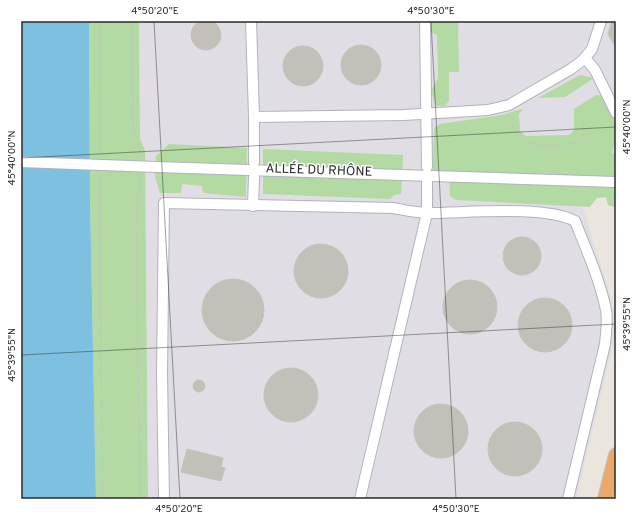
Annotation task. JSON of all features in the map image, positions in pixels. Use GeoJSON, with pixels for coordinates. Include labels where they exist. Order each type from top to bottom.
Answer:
{"type":"FeatureCollection","features":[{"type":"Feature","properties":{"kind":"highway"},"geometry":{"type":"LineString","coordinates":[[605,499],[616,455]]}},
{"type":"Feature","properties":{"kind":"street"},"geometry":{"type":"LineString","coordinates":[[251,21],[254,162]]}},
{"type":"Feature","properties":{"kind":"street"},"geometry":{"type":"LineString","coordinates":[[426,21],[428,114],[427,167]]}},
{"type":"Feature","properties":{"kind":"street"},"geometry":{"type":"LineString","coordinates":[[254,117],[428,114],[488,110],[509,105],[571,70],[585,58],[592,49],[602,21]]}},
{"type":"Feature","properties":{"kind":"street"},"geometry":{"type":"LineString","coordinates":[[585,58],[595,70],[616,113]]}},
{"type":"Feature","properties":{"kind":"street","name":"ALLÉE DU RHÔNE"},"geometry":{"type":"LineString","coordinates":[[21,162],[616,182]]}},
{"type":"Feature","properties":{"kind":"street"},"geometry":{"type":"LineString","coordinates":[[254,177],[254,206]]}},
{"type":"Feature","properties":{"kind":"street"},"geometry":{"type":"LineString","coordinates":[[360,499],[427,213],[427,182]]}},
{"type":"Feature","properties":{"kind":"street"},"geometry":{"type":"LineString","coordinates":[[164,499],[162,374],[164,203],[393,208],[427,213],[539,213],[565,216],[575,221],[606,310],[607,324],[605,344],[568,499]]}},
{"type":"Feature","properties":{"kind":"path"},"geometry":{"type":"LineString","coordinates":[[98,21],[100,161]]}},
{"type":"Feature","properties":{"kind":"path"},"geometry":{"type":"LineString","coordinates":[[132,21],[133,129],[142,155],[141,163]]}},
{"type":"Feature","properties":{"kind":"path"},"geometry":{"type":"LineString","coordinates":[[509,105],[512,123],[517,135],[526,142],[578,143],[584,138],[583,120]]}},
{"type":"Feature","properties":{"kind":"path"},"geometry":{"type":"LineString","coordinates":[[100,169],[102,499]]}},
{"type":"Feature","properties":{"kind":"path"},"geometry":{"type":"LineString","coordinates":[[140,171],[136,224],[140,499]]}},
{"type":"Feature","properties":{"kind":"shaded area"},"geometry":{"type":"Polygon","coordinates":[[[139,21],[616,21],[616,177],[582,205],[616,314],[616,333],[576,499],[148,499],[145,150],[140,139],[139,21]]]}},
{"type":"Feature","properties":{"kind":"green space"},"geometry":{"type":"Polygon","coordinates":[[[89,21],[139,21],[140,139],[145,150],[148,499],[96,499],[90,198],[89,21]]]}},
{"type":"Feature","properties":{"kind":"green space"},"geometry":{"type":"Polygon","coordinates":[[[431,21],[458,21],[459,72],[449,72],[449,101],[445,106],[436,106],[431,91],[438,78],[437,35],[431,32],[431,21]]]}},
{"type":"Feature","properties":{"kind":"green space"},"geometry":{"type":"Polygon","coordinates":[[[580,75],[594,78],[565,97],[538,98],[580,75]]]}},
{"type":"Feature","properties":{"kind":"green space"},"geometry":{"type":"Polygon","coordinates":[[[596,95],[606,96],[615,124],[615,138],[612,153],[616,153],[616,208],[608,205],[606,197],[597,198],[590,207],[456,200],[450,196],[449,171],[433,171],[434,128],[440,124],[502,115],[521,109],[523,110],[519,114],[520,131],[526,136],[569,135],[574,130],[574,109],[596,95]]]}},
{"type":"Feature","properties":{"kind":"green space"},"geometry":{"type":"Polygon","coordinates":[[[169,144],[247,148],[246,197],[203,193],[202,186],[182,184],[181,193],[160,193],[155,177],[156,156],[169,144]]]}},
{"type":"Feature","properties":{"kind":"green space"},"geometry":{"type":"Polygon","coordinates":[[[263,149],[403,155],[401,194],[394,195],[390,199],[263,194],[263,149]]]}},
{"type":"Feature","properties":{"kind":"water"},"geometry":{"type":"Polygon","coordinates":[[[21,21],[89,21],[90,198],[96,499],[21,499],[21,21]]]}},
{"type":"Feature","properties":{"kind":"building"},"geometry":{"type":"Polygon","coordinates":[[[206,20],[217,24],[221,35],[217,46],[206,50],[195,46],[191,35],[195,24],[206,20]]]}},
{"type":"Feature","properties":{"kind":"building"},"geometry":{"type":"Polygon","coordinates":[[[612,21],[616,21],[616,48],[608,34],[612,21]]]}},
{"type":"Feature","properties":{"kind":"building"},"geometry":{"type":"Polygon","coordinates":[[[365,45],[372,48],[378,54],[381,65],[380,73],[372,82],[365,85],[357,85],[350,82],[342,73],[341,61],[344,54],[353,46],[365,45]]]}},
{"type":"Feature","properties":{"kind":"building"},"geometry":{"type":"Polygon","coordinates":[[[307,46],[314,49],[320,55],[323,66],[322,74],[314,83],[307,86],[299,86],[292,83],[284,74],[283,62],[286,55],[295,47],[307,46]]]}},
{"type":"Feature","properties":{"kind":"building"},"geometry":{"type":"Polygon","coordinates":[[[522,237],[532,240],[538,246],[541,256],[538,266],[532,272],[522,275],[512,272],[506,266],[503,256],[506,246],[512,240],[522,237]]]}},
{"type":"Feature","properties":{"kind":"building"},"geometry":{"type":"Polygon","coordinates":[[[321,244],[331,246],[340,252],[346,261],[348,271],[346,281],[340,290],[331,296],[321,298],[311,296],[302,290],[296,281],[294,271],[296,261],[302,252],[311,246],[321,244]]]}},
{"type":"Feature","properties":{"kind":"building"},"geometry":{"type":"Polygon","coordinates":[[[233,279],[245,282],[255,288],[261,298],[264,310],[261,322],[255,332],[245,338],[233,341],[221,338],[211,332],[205,322],[202,310],[205,298],[211,288],[221,282],[233,279]]]}},
{"type":"Feature","properties":{"kind":"building"},"geometry":{"type":"Polygon","coordinates":[[[470,280],[480,282],[489,288],[495,297],[497,307],[495,317],[489,326],[480,332],[470,334],[460,332],[451,326],[445,317],[443,307],[445,297],[451,288],[460,282],[470,280]]]}},
{"type":"Feature","properties":{"kind":"building"},"geometry":{"type":"Polygon","coordinates":[[[540,298],[550,298],[560,302],[568,310],[572,320],[572,330],[568,340],[560,348],[550,352],[540,352],[530,348],[522,340],[518,330],[518,320],[522,310],[530,302],[540,298]]]}},
{"type":"Feature","properties":{"kind":"building"},"geometry":{"type":"Polygon","coordinates":[[[291,368],[301,370],[310,376],[316,385],[318,395],[316,405],[310,414],[301,420],[291,422],[281,420],[272,414],[266,405],[264,395],[266,385],[272,376],[281,370],[291,368]]]}},
{"type":"Feature","properties":{"kind":"building"},"geometry":{"type":"Polygon","coordinates":[[[201,380],[204,381],[204,391],[197,392],[194,391],[193,384],[194,381],[201,380]]]}},
{"type":"Feature","properties":{"kind":"building"},"geometry":{"type":"Polygon","coordinates":[[[441,404],[451,406],[460,412],[466,421],[468,431],[466,441],[460,450],[451,456],[441,458],[431,456],[422,450],[416,441],[414,431],[416,421],[422,412],[431,406],[441,404]]]}},
{"type":"Feature","properties":{"kind":"building"},"geometry":{"type":"Polygon","coordinates":[[[515,422],[525,424],[534,430],[540,439],[542,449],[540,459],[534,468],[525,474],[515,476],[505,474],[496,468],[490,459],[488,449],[490,439],[496,430],[505,424],[515,422]]]}},
{"type":"Feature","properties":{"kind":"building"},"geometry":{"type":"Polygon","coordinates":[[[187,449],[223,458],[221,467],[225,468],[221,481],[181,472],[187,449]]]}}]}
